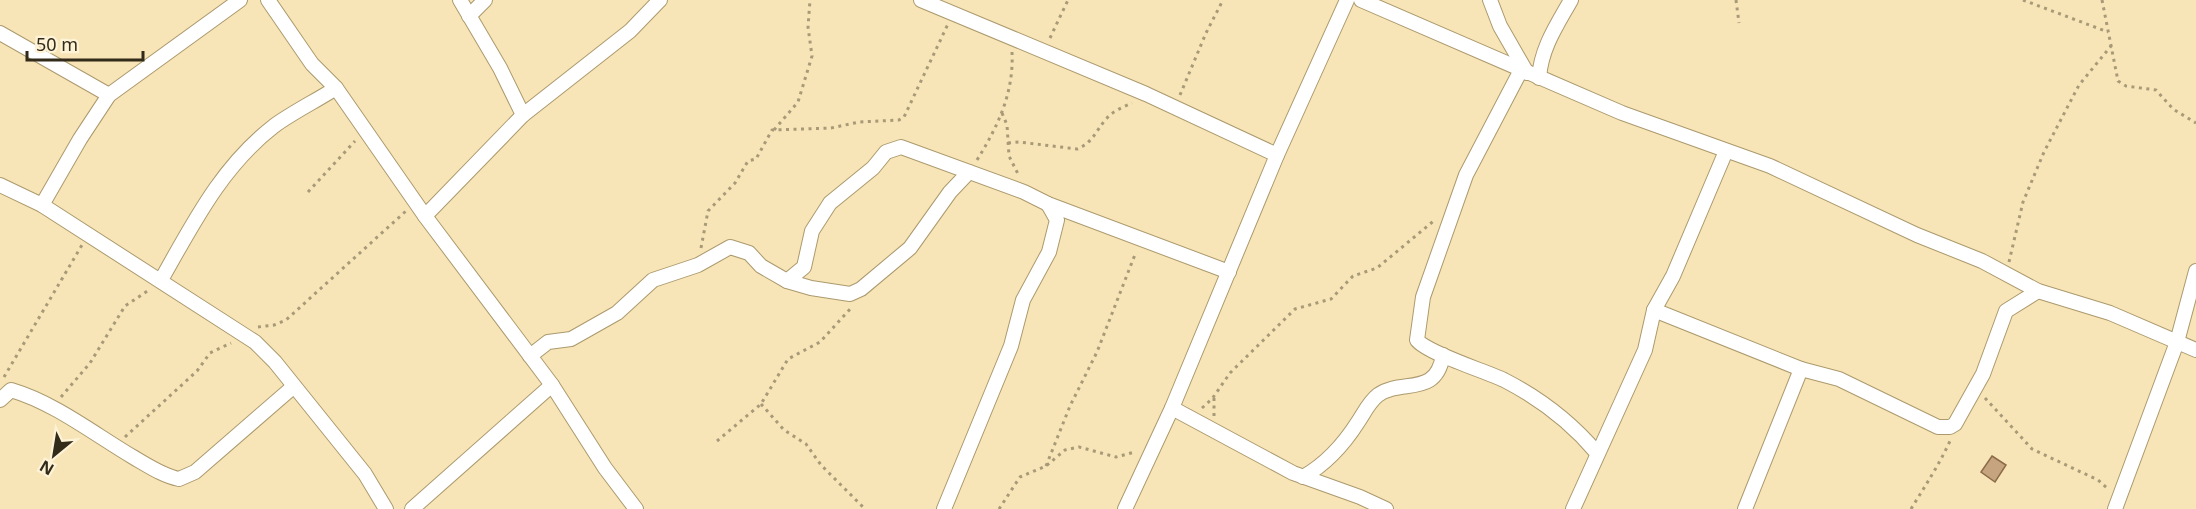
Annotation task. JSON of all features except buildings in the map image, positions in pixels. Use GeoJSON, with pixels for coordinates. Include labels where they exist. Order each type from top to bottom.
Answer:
{"type":"FeatureCollection","features":[{"type":"Feature","properties":{"kind":"street"},"geometry":{"type":"LineString","coordinates":[[42,205],[80,139],[110,95],[240,0]]}},
{"type":"Feature","properties":{"kind":"street"},"geometry":{"type":"LineString","coordinates":[[268,0],[312,64],[336,88],[425,216],[552,385],[605,468],[636,509]]}},
{"type":"Feature","properties":{"kind":"street"},"geometry":{"type":"LineString","coordinates":[[460,0],[500,68],[523,115]]}},
{"type":"Feature","properties":{"kind":"street"},"geometry":{"type":"LineString","coordinates":[[469,16],[485,0]]}},
{"type":"Feature","properties":{"kind":"street"},"geometry":{"type":"LineString","coordinates":[[425,216],[523,115],[630,31],[660,0]]}},
{"type":"Feature","properties":{"kind":"street"},"geometry":{"type":"LineString","coordinates":[[921,0],[1146,94],[1277,155]]}},
{"type":"Feature","properties":{"kind":"street"},"geometry":{"type":"LineString","coordinates":[[1125,509],[1172,408],[1277,155],[1347,0]]}},
{"type":"Feature","properties":{"kind":"street"},"geometry":{"type":"LineString","coordinates":[[1362,0],[1622,113],[1770,166],[1897,226],[2007,273],[2038,291],[2110,313],[2196,350]]}},
{"type":"Feature","properties":{"kind":"street"},"geometry":{"type":"LineString","coordinates":[[1490,0],[1500,26],[1529,73]]}},
{"type":"Feature","properties":{"kind":"street"},"geometry":{"type":"LineString","coordinates":[[1571,0],[1547,43],[1540,62],[1529,73],[1467,175],[1423,297],[1417,339],[1421,345],[1507,382],[1556,410],[1576,428],[1597,453]]}},
{"type":"Feature","properties":{"kind":"street"},"geometry":{"type":"LineString","coordinates":[[0,33],[110,95]]}},
{"type":"Feature","properties":{"kind":"street"},"geometry":{"type":"LineString","coordinates":[[161,280],[218,182],[232,164],[275,125],[336,88]]}},
{"type":"Feature","properties":{"kind":"street"},"geometry":{"type":"LineString","coordinates":[[786,281],[804,267],[812,231],[821,215],[890,149],[908,148],[1229,272]]}},
{"type":"Feature","properties":{"kind":"street"},"geometry":{"type":"LineString","coordinates":[[1573,509],[1645,350],[1654,310],[1678,266],[1726,151]]}},
{"type":"Feature","properties":{"kind":"street"},"geometry":{"type":"LineString","coordinates":[[530,356],[548,342],[572,339],[617,313],[653,280],[698,265],[730,247],[749,253],[761,266],[786,281],[842,294],[861,289],[910,248],[950,192],[969,172]]}},
{"type":"Feature","properties":{"kind":"street"},"geometry":{"type":"LineString","coordinates":[[0,185],[42,205],[90,234],[250,338],[275,362],[364,474],[386,509]]}},
{"type":"Feature","properties":{"kind":"street"},"geometry":{"type":"LineString","coordinates":[[944,509],[1011,346],[1023,300],[1049,252],[1057,220],[1048,204]]}},
{"type":"Feature","properties":{"kind":"street"},"geometry":{"type":"LineString","coordinates":[[2117,503],[2177,342],[2196,270]]}},
{"type":"Feature","properties":{"kind":"street"},"geometry":{"type":"LineString","coordinates":[[1654,310],[1801,369],[1839,379],[1938,427],[1950,428],[1955,424],[1976,387],[2006,311],[2038,291]]}},
{"type":"Feature","properties":{"kind":"street"},"geometry":{"type":"LineString","coordinates":[[1303,477],[1319,468],[1350,435],[1378,395],[1425,382],[1438,370],[1443,355]]}},
{"type":"Feature","properties":{"kind":"street"},"geometry":{"type":"LineString","coordinates":[[1744,509],[1801,369]]}},
{"type":"Feature","properties":{"kind":"street"},"geometry":{"type":"LineString","coordinates":[[0,400],[4,385],[54,408],[114,446],[172,478],[186,478],[293,387]]}},
{"type":"Feature","properties":{"kind":"street"},"geometry":{"type":"LineString","coordinates":[[412,509],[552,385]]}},
{"type":"Feature","properties":{"kind":"street"},"geometry":{"type":"LineString","coordinates":[[1172,408],[1303,477],[1360,497],[1386,509]]}},
{"type":"Feature","properties":{"kind":"path"},"geometry":{"type":"LineString","coordinates":[[698,265],[708,211],[735,183],[748,161],[756,159],[770,132],[798,102],[812,56],[808,27],[810,0]]}},
{"type":"Feature","properties":{"kind":"path"},"geometry":{"type":"LineString","coordinates":[[1044,51],[1068,0]]}},
{"type":"Feature","properties":{"kind":"path"},"geometry":{"type":"LineString","coordinates":[[1175,108],[1206,33],[1223,0]]}},
{"type":"Feature","properties":{"kind":"path"},"geometry":{"type":"LineString","coordinates":[[1736,0],[1740,24]]}},
{"type":"Feature","properties":{"kind":"path"},"geometry":{"type":"LineString","coordinates":[[2023,0],[2108,32]]}},
{"type":"Feature","properties":{"kind":"path"},"geometry":{"type":"LineString","coordinates":[[2102,0],[2118,81],[2126,86],[2156,90],[2173,109],[2196,123]]}},
{"type":"Feature","properties":{"kind":"path"},"geometry":{"type":"LineString","coordinates":[[774,130],[831,128],[859,122],[898,120],[904,117],[953,13]]}},
{"type":"Feature","properties":{"kind":"path"},"geometry":{"type":"LineString","coordinates":[[969,172],[1008,99],[1012,61],[1005,34]]}},
{"type":"Feature","properties":{"kind":"path"},"geometry":{"type":"LineString","coordinates":[[2007,273],[2023,202],[2044,152],[2079,85],[2111,46]]}},
{"type":"Feature","properties":{"kind":"path"},"geometry":{"type":"LineString","coordinates":[[1008,143],[1018,142],[1077,149],[1093,138],[1112,113],[1146,94]]}},
{"type":"Feature","properties":{"kind":"path"},"geometry":{"type":"LineString","coordinates":[[1002,113],[1007,125],[1009,156],[1026,193]]}},
{"type":"Feature","properties":{"kind":"path"},"geometry":{"type":"LineString","coordinates":[[308,192],[354,142],[368,135]]}},
{"type":"Feature","properties":{"kind":"path"},"geometry":{"type":"LineString","coordinates":[[1187,415],[1204,407],[1230,373],[1295,309],[1331,299],[1353,276],[1377,268],[1458,201]]}},
{"type":"Feature","properties":{"kind":"path"},"geometry":{"type":"LineString","coordinates":[[231,325],[274,326],[286,320],[385,227],[416,203]]}},
{"type":"Feature","properties":{"kind":"path"},"geometry":{"type":"LineString","coordinates":[[4,385],[66,268],[90,234]]}},
{"type":"Feature","properties":{"kind":"path"},"geometry":{"type":"LineString","coordinates":[[1046,466],[1070,406],[1100,345],[1141,239]]}},
{"type":"Feature","properties":{"kind":"path"},"geometry":{"type":"LineString","coordinates":[[54,408],[66,388],[90,363],[125,306],[161,280]]}},
{"type":"Feature","properties":{"kind":"path"},"geometry":{"type":"LineString","coordinates":[[717,441],[761,404],[784,362],[791,356],[820,342],[831,332],[851,308],[861,289]]}},
{"type":"Feature","properties":{"kind":"path"},"geometry":{"type":"LineString","coordinates":[[114,446],[197,371],[210,353],[250,338]]}},
{"type":"Feature","properties":{"kind":"path"},"geometry":{"type":"LineString","coordinates":[[1976,387],[2032,449],[2098,480],[2117,503]]}},
{"type":"Feature","properties":{"kind":"path"},"geometry":{"type":"LineString","coordinates":[[761,404],[784,430],[806,444],[821,465],[865,509]]}},
{"type":"Feature","properties":{"kind":"path"},"geometry":{"type":"LineString","coordinates":[[1911,509],[1928,478],[1937,470],[1955,424]]}},
{"type":"Feature","properties":{"kind":"path"},"geometry":{"type":"LineString","coordinates":[[999,509],[1020,477],[1046,466],[1058,453],[1071,447],[1124,458],[1157,439]]}}]}
